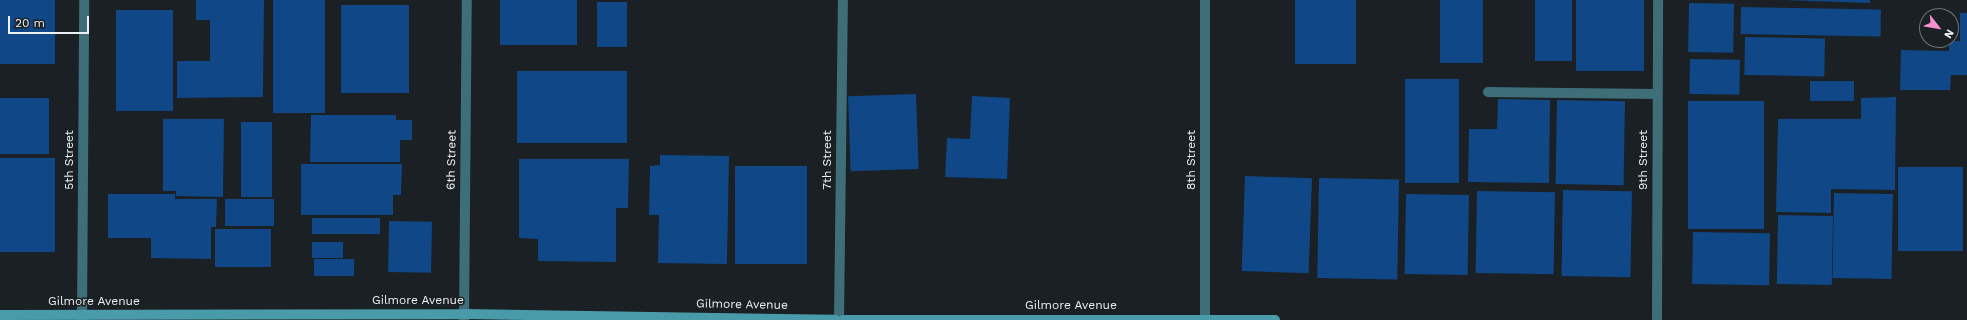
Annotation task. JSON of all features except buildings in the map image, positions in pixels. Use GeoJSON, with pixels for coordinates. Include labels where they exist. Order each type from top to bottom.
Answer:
{"type":"FeatureCollection","features":[{"type":"Feature","properties":{"kind":"main road","name":"Gilmore Avenue"},"geometry":{"type":"LineString","coordinates":[[0,315],[82,317],[464,317],[836,320]]}},
{"type":"Feature","properties":{"kind":"main road","name":"Gilmore Avenue"},"geometry":{"type":"LineString","coordinates":[[843,320],[1275,320]]}},
{"type":"Feature","properties":{"kind":"street","name":"5th Street"},"geometry":{"type":"LineString","coordinates":[[82,317],[84,0]]}},
{"type":"Feature","properties":{"kind":"street","name":"6th Street"},"geometry":{"type":"LineString","coordinates":[[464,317],[466,0]]}},
{"type":"Feature","properties":{"kind":"street","name":"7th Street"},"geometry":{"type":"LineString","coordinates":[[839,320],[843,0]]}},
{"type":"Feature","properties":{"kind":"street","name":"8th Street"},"geometry":{"type":"LineString","coordinates":[[1205,0],[1205,320]]}},
{"type":"Feature","properties":{"kind":"street","name":"9th Street"},"geometry":{"type":"LineString","coordinates":[[1657,320],[1658,0]]}},
{"type":"Feature","properties":{"kind":"street"},"geometry":{"type":"LineString","coordinates":[[1488,92],[1657,94]]}}]}
